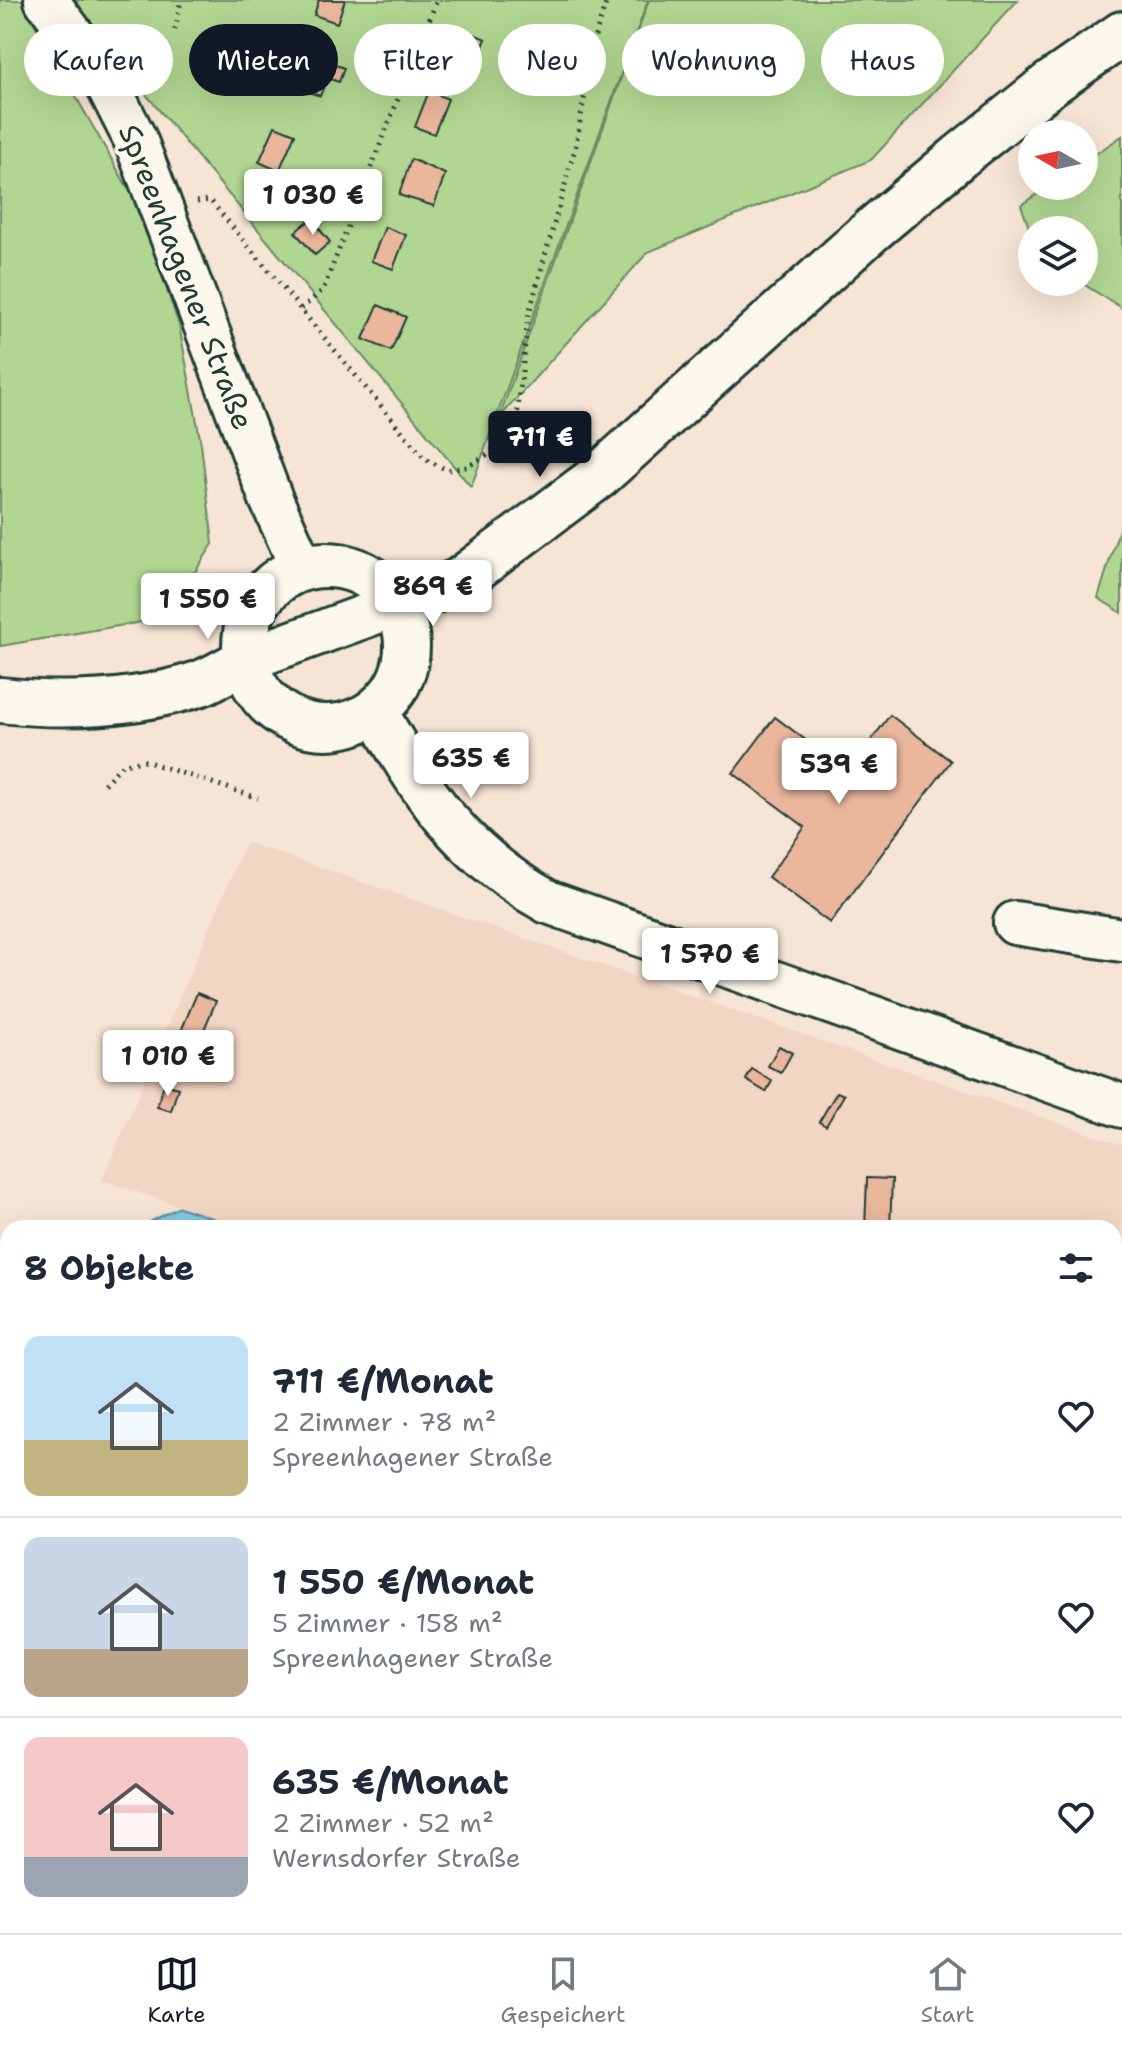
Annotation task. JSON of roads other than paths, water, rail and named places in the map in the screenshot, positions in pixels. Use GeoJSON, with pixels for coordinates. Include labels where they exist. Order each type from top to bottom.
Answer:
{"type":"FeatureCollection","features":[{"type":"Feature","properties":{"kind":"main road"},"geometry":{"type":"LineString","coordinates":[[396,605],[459,581],[532,529],[620,457],[872,230],[960,156],[1050,84],[1122,34]]}},
{"type":"Feature","properties":{"kind":"main road"},"geometry":{"type":"LineString","coordinates":[[320,565],[356,570],[386,590],[396,605],[405,627],[407,650],[403,673],[392,694],[376,711],[356,723],[333,728],[310,727],[288,719],[268,705],[253,684],[245,660],[245,637],[250,614],[263,594],[281,578],[302,568],[320,565]]}},
{"type":"Feature","properties":{"kind":"main road"},"geometry":{"type":"LineString","coordinates":[[14,701],[104,702],[166,692],[203,682],[245,660]]}},
{"type":"Feature","properties":{"kind":"street","name":"Spreenhagener Straße"},"geometry":{"type":"LineString","coordinates":[[46,0],[102,74],[135,139],[271,499],[302,568]]}},
{"type":"Feature","properties":{"kind":"street"},"geometry":{"type":"LineString","coordinates":[[245,660],[396,605]]}},
{"type":"Feature","properties":{"kind":"street"},"geometry":{"type":"LineString","coordinates":[[376,711],[425,796],[469,846],[525,889],[573,913],[1122,1106]]}},
{"type":"Feature","properties":{"kind":"street"},"geometry":{"type":"LineString","coordinates":[[1122,913],[1034,927],[1122,940]]}},
{"type":"Feature","properties":{"kind":"water"},"geometry":{"type":"Polygon","coordinates":[[[179,1207],[218,1220],[154,1220],[179,1207]]]}}]}
